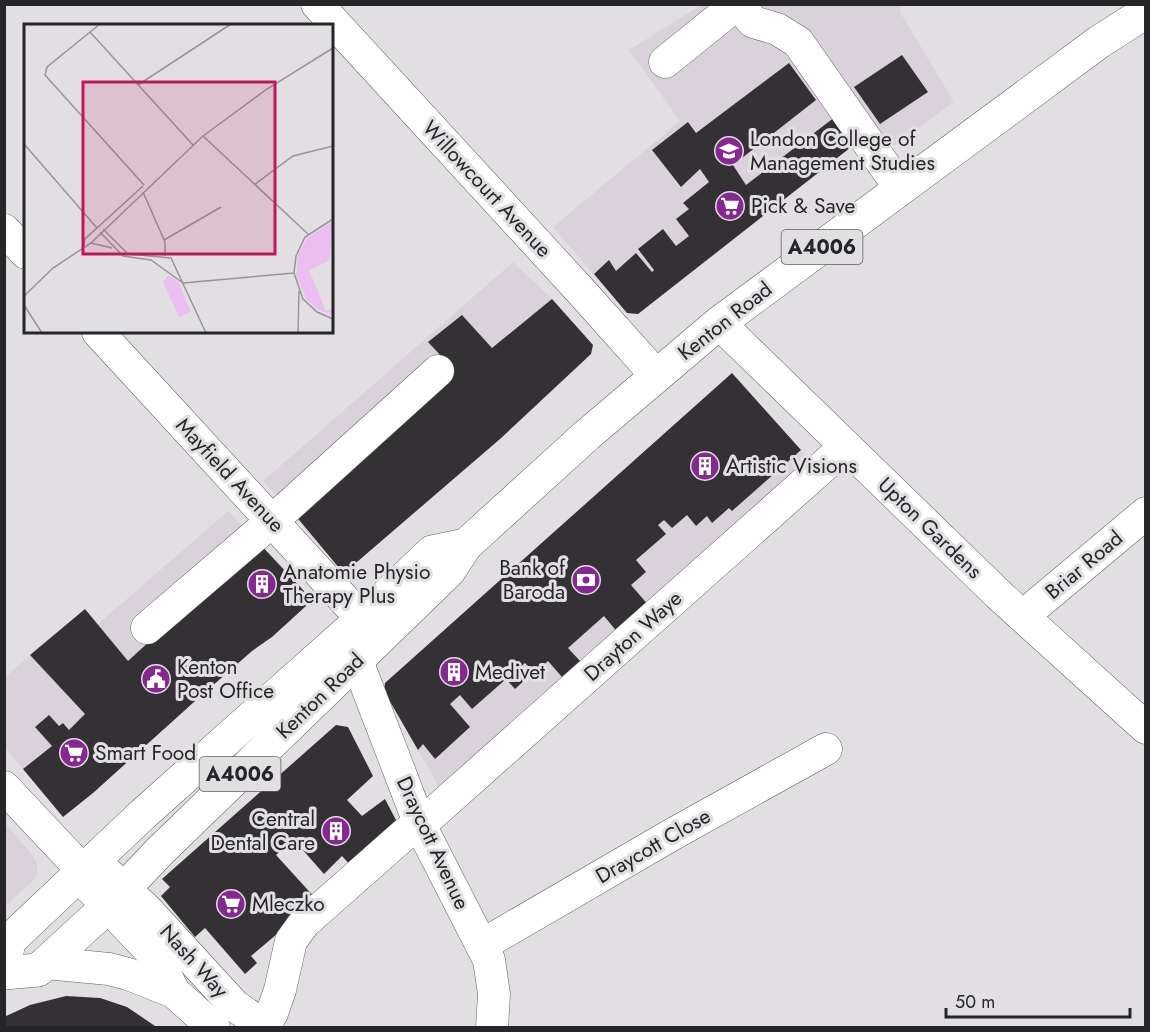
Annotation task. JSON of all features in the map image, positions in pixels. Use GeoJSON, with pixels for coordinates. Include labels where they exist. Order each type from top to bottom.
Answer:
{"type":"FeatureCollection","features":[{"type":"Feature","properties":{"kind":"main road","name":"Kenton Road"},"geometry":{"type":"LineString","coordinates":[[4,973],[38,970],[46,963],[117,897],[159,852],[449,571],[466,545],[656,375],[719,323],[900,188],[1099,42],[1146,12]]}},
{"type":"Feature","properties":{"kind":"main road","name":"Kenton Road"},"geometry":{"type":"LineString","coordinates":[[4,968],[9,941],[148,810],[362,619],[432,552],[466,545]]}},
{"type":"Feature","properties":{"kind":"street"},"geometry":{"type":"LineString","coordinates":[[665,62],[738,4],[753,22],[777,29],[798,42],[900,188]]}},
{"type":"Feature","properties":{"kind":"street","name":"Willowcourt Avenue"},"geometry":{"type":"LineString","coordinates":[[332,9],[656,375]]}},
{"type":"Feature","properties":{"kind":"street"},"geometry":{"type":"LineString","coordinates":[[4,230],[24,251]]}},
{"type":"Feature","properties":{"kind":"street","name":"Upton Gardens"},"geometry":{"type":"LineString","coordinates":[[719,323],[845,447],[1023,616],[1146,728]]}},
{"type":"Feature","properties":{"kind":"street","name":"Mayfield Avenue"},"geometry":{"type":"LineString","coordinates":[[99,333],[362,619]]}},
{"type":"Feature","properties":{"kind":"street"},"geometry":{"type":"LineString","coordinates":[[147,628],[272,521],[438,371]]}},
{"type":"Feature","properties":{"kind":"street","name":"Drayton Waye"},"geometry":{"type":"LineString","coordinates":[[265,1027],[280,990],[291,941],[304,923],[406,833],[420,825],[845,447]]}},
{"type":"Feature","properties":{"kind":"street","name":"Briar Road"},"geometry":{"type":"LineString","coordinates":[[1023,616],[1146,513]]}},
{"type":"Feature","properties":{"kind":"street","name":"Draycott Avenue"},"geometry":{"type":"LineString","coordinates":[[357,661],[420,825],[489,960],[494,994],[492,1028]]}},
{"type":"Feature","properties":{"kind":"street","name":"Draycott Close"},"geometry":{"type":"LineString","coordinates":[[482,945],[673,834],[826,749]]}},
{"type":"Feature","properties":{"kind":"street"},"geometry":{"type":"LineString","coordinates":[[4,787],[48,836],[117,897]]}},
{"type":"Feature","properties":{"kind":"street","name":"Nash Way"},"geometry":{"type":"LineString","coordinates":[[117,897],[157,958],[174,992],[213,1027]]}},
{"type":"Feature","properties":{"kind":"street","name":"Nash Way"},"geometry":{"type":"LineString","coordinates":[[117,897],[235,1006],[265,1027]]}},
{"type":"Feature","properties":{"kind":"street"},"geometry":{"type":"LineString","coordinates":[[46,963],[109,969],[174,992]]}},
{"type":"Feature","properties":{"kind":"shaded area"},"geometry":{"type":"Polygon","coordinates":[[[701,5],[901,5],[900,12],[954,102],[892,147],[879,129],[855,144],[638,314],[627,313],[553,227],[680,121],[629,50],[701,5]]]}},
{"type":"Feature","properties":{"kind":"shaded area"},"geometry":{"type":"Polygon","coordinates":[[[513,262],[552,299],[593,345],[591,354],[500,439],[350,568],[340,569],[263,481],[513,262]]]}},
{"type":"Feature","properties":{"kind":"shaded area"},"geometry":{"type":"Polygon","coordinates":[[[732,373],[812,463],[443,794],[384,691],[385,683],[732,373]]]}},
{"type":"Feature","properties":{"kind":"shaded area"},"geometry":{"type":"Polygon","coordinates":[[[228,511],[304,591],[306,606],[63,817],[5,748],[4,678],[85,609],[98,624],[228,511]]]}},
{"type":"Feature","properties":{"kind":"shaded area"},"geometry":{"type":"Polygon","coordinates":[[[4,822],[37,863],[37,874],[33,881],[5,906],[4,822]]]}},
{"type":"Feature","properties":{"kind":"building"},"geometry":{"type":"Polygon","coordinates":[[[902,55],[928,92],[880,124],[854,87],[902,55]]]}},
{"type":"Feature","properties":{"kind":"building"},"geometry":{"type":"Polygon","coordinates":[[[789,63],[816,100],[733,165],[746,185],[835,117],[855,144],[638,314],[627,313],[594,274],[609,260],[616,271],[636,253],[652,272],[654,270],[638,249],[663,229],[676,246],[689,236],[676,219],[689,209],[683,203],[709,182],[700,169],[681,187],[652,150],[688,122],[696,133],[789,63]]]}},
{"type":"Feature","properties":{"kind":"building"},"geometry":{"type":"Polygon","coordinates":[[[552,299],[593,345],[591,354],[500,439],[350,568],[340,569],[295,515],[454,370],[428,342],[462,315],[492,348],[552,299]]]}},
{"type":"Feature","properties":{"kind":"building"},"geometry":{"type":"Polygon","coordinates":[[[732,373],[801,450],[732,511],[729,508],[712,523],[707,516],[696,526],[687,515],[672,528],[664,520],[658,525],[666,534],[636,560],[646,572],[631,585],[650,607],[619,634],[604,616],[568,648],[580,661],[562,677],[548,661],[535,673],[525,663],[520,667],[528,677],[515,689],[506,679],[472,709],[460,695],[450,704],[470,727],[435,759],[423,744],[418,750],[384,691],[385,683],[732,373]]]}},
{"type":"Feature","properties":{"kind":"building"},"geometry":{"type":"Polygon","coordinates":[[[258,542],[304,591],[306,606],[63,817],[23,769],[52,746],[35,727],[49,715],[59,726],[63,723],[69,730],[85,714],[30,655],[85,609],[128,661],[258,542]]]}},
{"type":"Feature","properties":{"kind":"building"},"geometry":{"type":"Polygon","coordinates":[[[336,725],[348,727],[373,776],[347,800],[362,816],[385,799],[398,824],[351,866],[342,856],[324,874],[294,840],[276,855],[317,900],[251,956],[257,963],[245,974],[205,928],[195,937],[161,896],[170,887],[162,879],[336,725]]]}},
{"type":"Feature","properties":{"kind":"building"},"geometry":{"type":"Polygon","coordinates":[[[66,996],[100,998],[127,1007],[158,1028],[4,1028],[4,1017],[30,1005],[66,996]]]}},
{"type":"Feature","properties":{"kind":"place","name":"London College of Management Studies"},"geometry":{"type":"Point","coordinates":[729,151]}},
{"type":"Feature","properties":{"kind":"place","name":"Pick & Save"},"geometry":{"type":"Point","coordinates":[730,206]}},
{"type":"Feature","properties":{"kind":"place","name":"Artistic Visions"},"geometry":{"type":"Point","coordinates":[705,466]}},
{"type":"Feature","properties":{"kind":"place","name":"Bank of Baroda"},"geometry":{"type":"Point","coordinates":[586,580]}},
{"type":"Feature","properties":{"kind":"place","name":"Anatomie Physio Therapy Plus"},"geometry":{"type":"Point","coordinates":[262,584]}},
{"type":"Feature","properties":{"kind":"place","name":"Medivet"},"geometry":{"type":"Point","coordinates":[454,672]}},
{"type":"Feature","properties":{"kind":"place","name":"Kenton Post Office"},"geometry":{"type":"Point","coordinates":[156,679]}},
{"type":"Feature","properties":{"kind":"place","name":"Smart Food"},"geometry":{"type":"Point","coordinates":[74,753]}},
{"type":"Feature","properties":{"kind":"place","name":"Central Dental Care"},"geometry":{"type":"Point","coordinates":[336,831]}},
{"type":"Feature","properties":{"kind":"place","name":"Mleczko"},"geometry":{"type":"Point","coordinates":[231,904]}}]}
